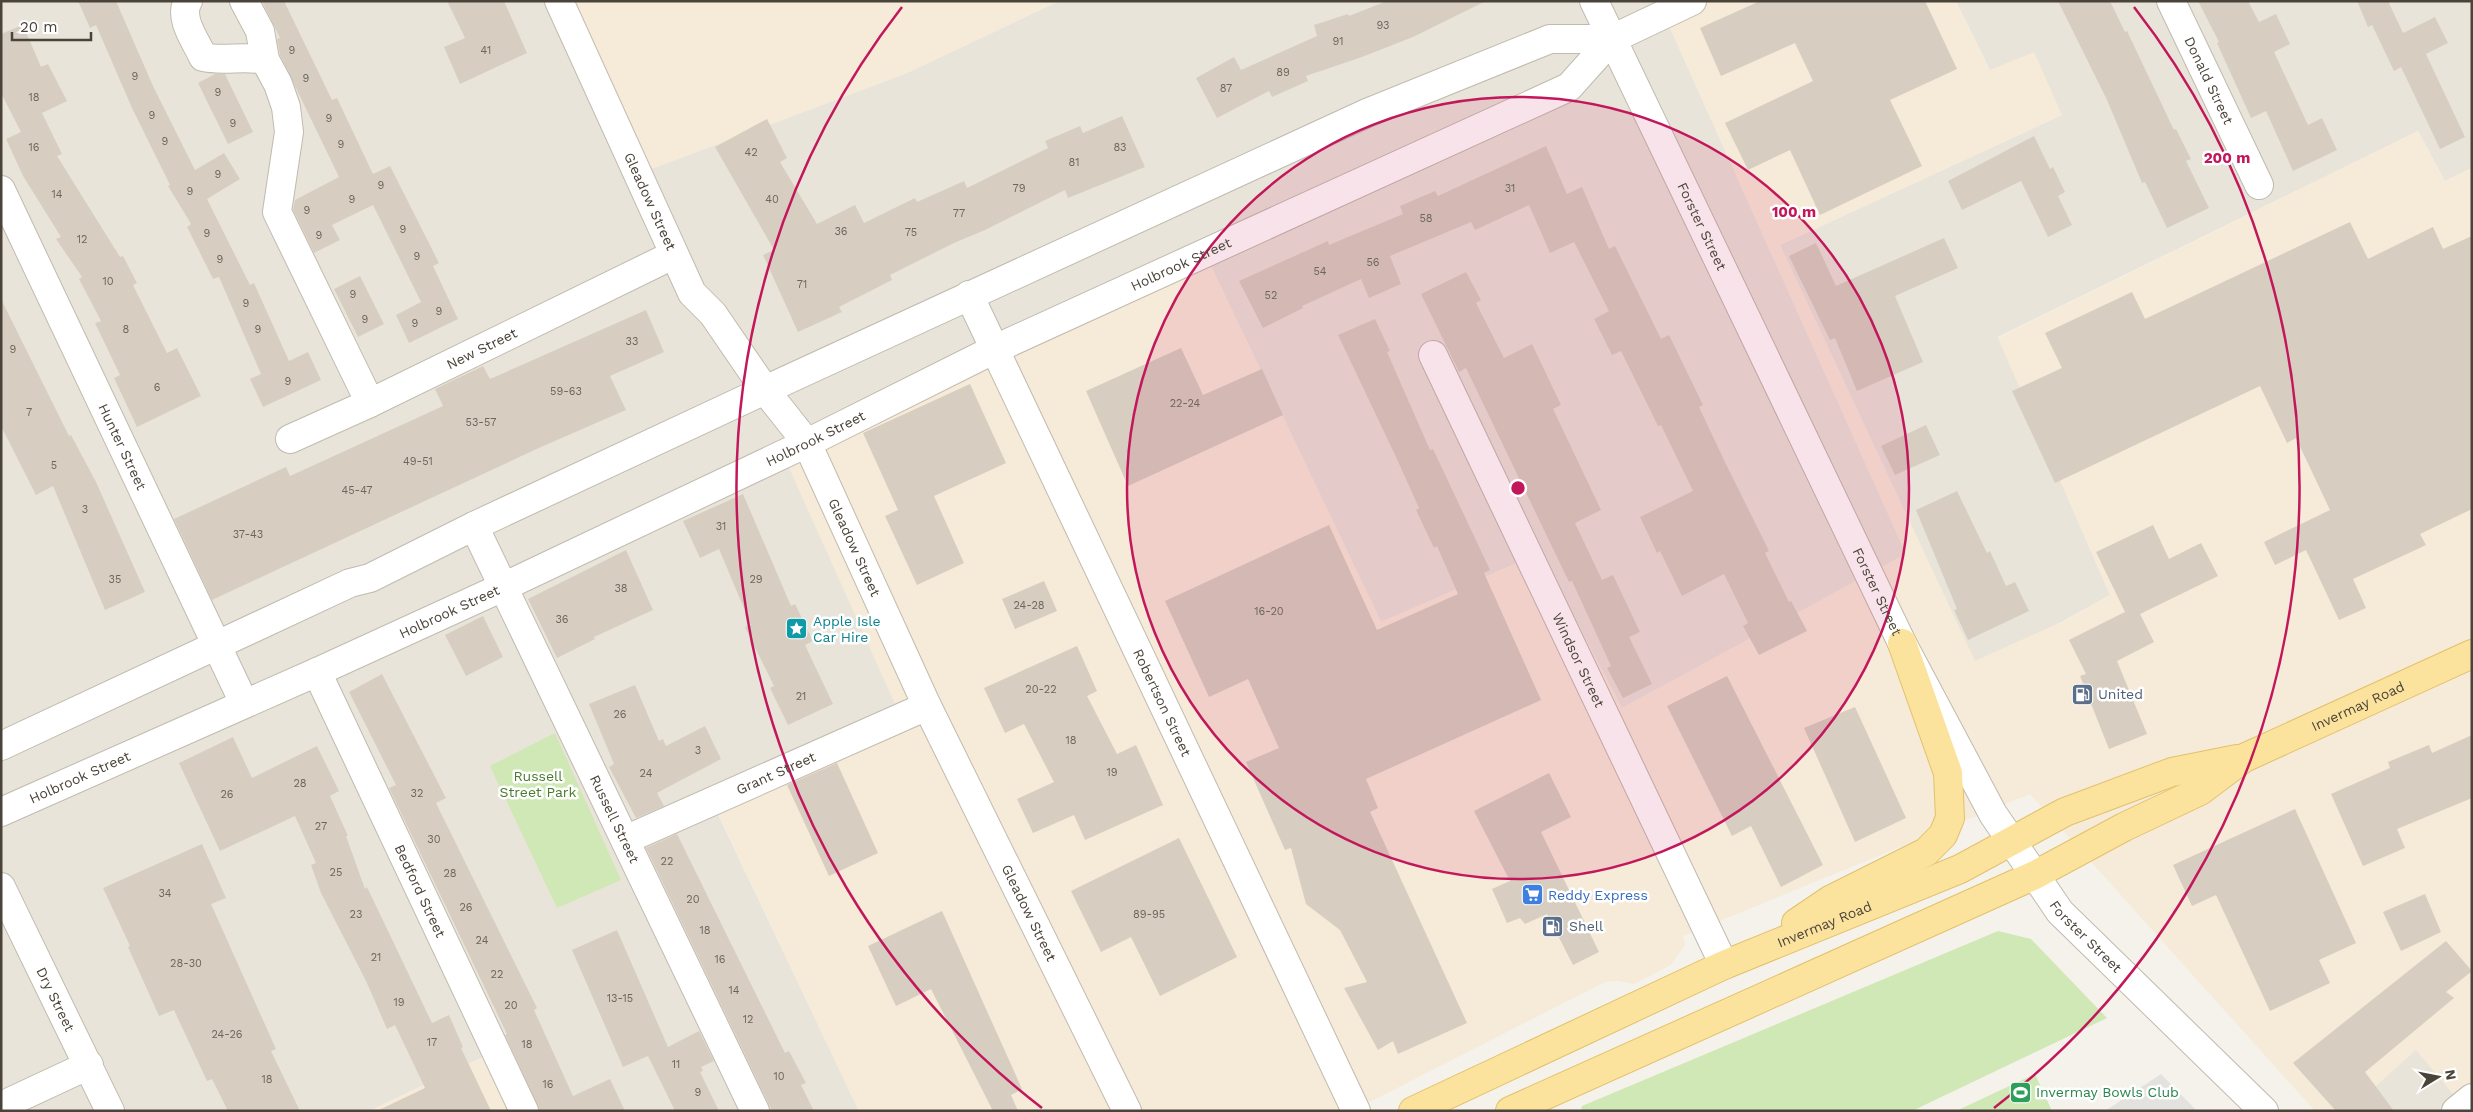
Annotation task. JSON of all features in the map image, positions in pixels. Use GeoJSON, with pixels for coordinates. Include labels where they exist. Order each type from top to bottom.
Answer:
{"type":"FeatureCollection","features":[{"type":"Feature","properties":{"kind":"main road"},"geometry":{"type":"LineString","coordinates":[[1752,954],[1830,900],[1926,852],[1943,835],[1950,818],[1948,773],[1902,643]]}},
{"type":"Feature","properties":{"kind":"main road","name":"Invermay Road"},"geometry":{"type":"LineString","coordinates":[[1510,1111],[2035,875],[2124,827],[2200,791],[2244,758],[2472,654]]}},
{"type":"Feature","properties":{"kind":"main road","name":"Invermay Road"},"geometry":{"type":"LineString","coordinates":[[1413,1111],[1724,965],[1960,869],[2065,812],[2172,772],[2244,758]]}},
{"type":"Feature","properties":{"kind":"street"},"geometry":{"type":"LineString","coordinates":[[188,1],[184,8],[185,19],[203,58],[217,60],[247,56],[265,60]]}},
{"type":"Feature","properties":{"kind":"street"},"geometry":{"type":"LineString","coordinates":[[244,1],[260,32],[265,60],[284,100],[289,132],[277,212],[370,403]]}},
{"type":"Feature","properties":{"kind":"street","name":"Gleadow Street"},"geometry":{"type":"LineString","coordinates":[[559,1],[673,255],[692,293],[713,314],[765,390],[807,443],[927,706],[1127,1111]]}},
{"type":"Feature","properties":{"kind":"street","name":"Forster Street"},"geometry":{"type":"LineString","coordinates":[[1594,1],[1902,643],[1993,814],[2060,912],[2264,1111]]}},
{"type":"Feature","properties":{"kind":"street","name":"Holbrook Street"},"geometry":{"type":"LineString","coordinates":[[1,812],[317,672],[502,587],[807,443],[995,349],[1569,87],[1612,39],[1692,1]]}},
{"type":"Feature","properties":{"kind":"street","name":"Donald Street"},"geometry":{"type":"LineString","coordinates":[[2171,1],[2259,185]]}},
{"type":"Feature","properties":{"kind":"street","name":"Holbrook Street"},"geometry":{"type":"LineString","coordinates":[[1,746],[216,644],[350,583],[370,578],[474,526],[765,390],[1367,113],[1550,39],[1612,39]]}},
{"type":"Feature","properties":{"kind":"street","name":"Hunter Street"},"geometry":{"type":"LineString","coordinates":[[1,190],[244,703]]}},
{"type":"Feature","properties":{"kind":"street","name":"New Street"},"geometry":{"type":"LineString","coordinates":[[290,438],[370,403],[673,255]]}},
{"type":"Feature","properties":{"kind":"street","name":"Robertson Street"},"geometry":{"type":"LineString","coordinates":[[969,295],[1356,1111]]}},
{"type":"Feature","properties":{"kind":"street","name":"Windsor Street"},"geometry":{"type":"LineString","coordinates":[[1433,355],[1679,875],[1724,965]]}},
{"type":"Feature","properties":{"kind":"street","name":"Russell Street"},"geometry":{"type":"LineString","coordinates":[[474,526],[755,1111]]}},
{"type":"Feature","properties":{"kind":"street","name":"Bedford Street"},"geometry":{"type":"LineString","coordinates":[[317,672],[524,1111]]}},
{"type":"Feature","properties":{"kind":"street","name":"Grant Street"},"geometry":{"type":"LineString","coordinates":[[625,840],[927,706]]}},
{"type":"Feature","properties":{"kind":"street","name":"Dry Street"},"geometry":{"type":"LineString","coordinates":[[1,887],[10,928],[89,1065],[110,1111]]}},
{"type":"Feature","properties":{"kind":"street"},"geometry":{"type":"LineString","coordinates":[[1,1106],[89,1065]]}},
{"type":"Feature","properties":{"kind":"street"},"geometry":{"type":"LineString","coordinates":[[2456,1111],[2472,1098]]}},
{"type":"Feature","properties":{"kind":"shaded area"},"geometry":{"type":"Polygon","coordinates":[[[1,1],[558,1],[643,172],[907,73],[1059,1],[1658,1],[1906,554],[1622,708],[1540,553],[1381,622],[1209,262],[904,724],[713,804],[859,1111],[509,1111],[483,1057],[369,1111],[1,1111],[1,1]]]}},
{"type":"Feature","properties":{"kind":"shaded area"},"geometry":{"type":"Polygon","coordinates":[[[558,1],[1059,1],[907,73],[643,172],[558,1]]]}},
{"type":"Feature","properties":{"kind":"shaded area"},"geometry":{"type":"Polygon","coordinates":[[[1658,1],[1956,1],[1990,70],[2034,52],[2062,115],[1780,245],[1975,661],[2070,618],[2110,595],[1998,338],[2418,131],[2445,181],[2472,168],[2472,1098],[2455,1096],[2416,1050],[2348,1111],[2315,1111],[2030,794],[1683,936],[1685,945],[1671,965],[1634,984],[1618,981],[1605,982],[1352,1111],[859,1111],[713,803],[904,724],[785,459],[1209,262],[1381,622],[1540,553],[1622,708],[1906,554],[1658,1]]]}},
{"type":"Feature","properties":{"kind":"shaded area"},"geometry":{"type":"Polygon","coordinates":[[[1956,1],[2472,1],[2472,168],[2445,181],[2418,131],[1998,337],[2110,595],[1978,668],[1780,245],[2062,115],[1990,70],[1956,1]]]}},
{"type":"Feature","properties":{"kind":"shaded area"},"geometry":{"type":"Polygon","coordinates":[[[2416,1049],[2455,1096],[2472,1111],[2348,1111],[2416,1049]]]}},
{"type":"Feature","properties":{"kind":"shaded area"},"geometry":{"type":"Polygon","coordinates":[[[484,1057],[509,1111],[369,1111],[484,1057]]]}},
{"type":"Feature","properties":{"kind":"shaded area"},"geometry":{"type":"Polygon","coordinates":[[[2161,1074],[2197,1111],[2105,1111],[2161,1074]]]}},
{"type":"Feature","properties":{"kind":"green space","name":"Russell Street Park"},"geometry":{"type":"Polygon","coordinates":[[[555,733],[621,880],[557,908],[490,766],[555,733]]]}},
{"type":"Feature","properties":{"kind":"green space"},"geometry":{"type":"Polygon","coordinates":[[[1998,931],[2031,939],[2107,1018],[1912,1111],[1581,1111],[1582,1106],[1998,931]]]}},
{"type":"Feature","properties":{"kind":"green space","name":"Invermay Bowls Club"},"geometry":{"type":"Polygon","coordinates":[[[2035,1074],[2052,1111],[1956,1111],[2035,1074]]]}},
{"type":"Feature","properties":{"kind":"building"},"geometry":{"type":"Polygon","coordinates":[[[78,1],[116,1],[153,86],[195,170],[224,153],[240,179],[207,199],[250,285],[254,283],[289,361],[308,352],[321,380],[263,407],[250,379],[261,374],[219,277],[213,279],[187,227],[191,224],[168,186],[170,185],[132,108],[96,25],[90,28],[78,1]]]}},
{"type":"Feature","properties":{"kind":"building"},"geometry":{"type":"Polygon","coordinates":[[[262,1],[284,1],[332,100],[337,98],[373,174],[390,166],[439,263],[433,266],[458,319],[409,343],[396,315],[421,302],[373,205],[332,225],[340,240],[314,253],[293,210],[295,200],[339,177],[280,55],[277,39],[280,38],[262,1]]]}},
{"type":"Feature","properties":{"kind":"building"},"geometry":{"type":"Polygon","coordinates":[[[447,1],[504,1],[527,53],[460,84],[444,47],[465,38],[447,1]]]}},
{"type":"Feature","properties":{"kind":"building"},"geometry":{"type":"Polygon","coordinates":[[[1387,1],[1486,1],[1413,37],[1306,76],[1308,81],[1272,97],[1269,91],[1217,118],[1196,78],[1234,57],[1241,70],[1317,36],[1314,25],[1348,14],[1349,16],[1387,1]]]}},
{"type":"Feature","properties":{"kind":"building"},"geometry":{"type":"Polygon","coordinates":[[[1760,1],[1925,1],[1957,69],[1890,100],[1922,166],[1820,215],[1790,150],[1748,170],[1725,123],[1813,81],[1795,43],[1721,76],[1700,28],[1760,1]]]}},
{"type":"Feature","properties":{"kind":"building"},"geometry":{"type":"Polygon","coordinates":[[[2058,1],[2110,1],[2125,32],[2127,31],[2174,130],[2176,129],[2191,159],[2186,161],[2209,208],[2167,228],[2145,182],[2142,183],[2107,100],[2058,1]]]}},
{"type":"Feature","properties":{"kind":"building"},"geometry":{"type":"Polygon","coordinates":[[[2198,1],[2248,1],[2259,22],[2276,14],[2290,44],[2274,52],[2308,125],[2322,118],[2337,150],[2293,171],[2266,111],[2251,118],[2217,43],[2219,42],[2198,1]]]}},
{"type":"Feature","properties":{"kind":"building"},"geometry":{"type":"Polygon","coordinates":[[[2357,1],[2388,1],[2403,33],[2435,17],[2448,43],[2426,54],[2465,137],[2440,149],[2401,67],[2394,71],[2372,25],[2368,27],[2357,1]]]}},
{"type":"Feature","properties":{"kind":"building"},"geometry":{"type":"Polygon","coordinates":[[[23,25],[41,67],[48,64],[67,101],[42,113],[62,154],[57,156],[120,257],[123,256],[137,283],[133,285],[167,353],[177,348],[201,396],[137,427],[114,378],[120,375],[95,323],[101,321],[79,279],[82,277],[56,239],[61,237],[23,176],[6,139],[21,132],[1,93],[1,34],[23,25]]]}},
{"type":"Feature","properties":{"kind":"building"},"geometry":{"type":"Polygon","coordinates":[[[215,74],[225,74],[253,132],[228,144],[198,83],[215,74]]]}},
{"type":"Feature","properties":{"kind":"building"},"geometry":{"type":"Polygon","coordinates":[[[1122,116],[1145,167],[1068,198],[1065,190],[890,275],[892,280],[839,307],[842,312],[798,332],[763,255],[774,250],[715,147],[767,119],[787,158],[780,162],[817,224],[855,205],[864,223],[915,198],[917,202],[964,181],[967,188],[1048,148],[1045,141],[1080,126],[1083,133],[1122,116]]]}},
{"type":"Feature","properties":{"kind":"building"},"geometry":{"type":"Polygon","coordinates":[[[2034,136],[2050,169],[2053,167],[2065,192],[2058,196],[2072,225],[2048,237],[2021,181],[1962,210],[1948,181],[2034,136]]]}},
{"type":"Feature","properties":{"kind":"building"},"geometry":{"type":"Polygon","coordinates":[[[1546,146],[1567,194],[1582,187],[1609,249],[1615,246],[1661,339],[1669,335],[1703,405],[1699,407],[1769,551],[1765,553],[1789,602],[1791,601],[1807,631],[1759,655],[1743,626],[1748,623],[1724,574],[1682,596],[1660,551],[1657,553],[1640,517],[1693,491],[1661,425],[1658,426],[1621,351],[1612,355],[1594,319],[1609,311],[1574,242],[1550,253],[1529,205],[1475,230],[1471,222],[1390,256],[1401,284],[1369,298],[1361,279],[1302,306],[1303,308],[1263,328],[1239,281],[1328,241],[1329,245],[1403,214],[1400,206],[1435,191],[1438,196],[1546,146]]]}},
{"type":"Feature","properties":{"kind":"building"},"geometry":{"type":"Polygon","coordinates":[[[2350,222],[2368,259],[2433,227],[2443,249],[2472,236],[2472,509],[2420,534],[2426,545],[2353,579],[2366,608],[2339,620],[2306,550],[2275,565],[2264,542],[2330,510],[2296,438],[2287,443],[2260,386],[2055,483],[2012,391],[2062,368],[2045,333],[2132,292],[2145,319],[2350,222]]]}},
{"type":"Feature","properties":{"kind":"building"},"geometry":{"type":"Polygon","coordinates":[[[1944,238],[1958,268],[1895,296],[1923,362],[1857,391],[1835,338],[1830,340],[1789,256],[1816,243],[1836,286],[1944,238]]]}},
{"type":"Feature","properties":{"kind":"building"},"geometry":{"type":"Polygon","coordinates":[[[1466,272],[1481,300],[1476,303],[1504,358],[1532,344],[1561,405],[1553,409],[1601,510],[1575,523],[1602,580],[1613,575],[1640,632],[1629,637],[1652,684],[1623,698],[1607,668],[1611,666],[1572,581],[1569,582],[1466,368],[1459,372],[1421,294],[1466,272]]]}},
{"type":"Feature","properties":{"kind":"building"},"geometry":{"type":"Polygon","coordinates":[[[360,276],[384,324],[358,337],[334,289],[360,276]]]}},
{"type":"Feature","properties":{"kind":"building"},"geometry":{"type":"Polygon","coordinates":[[[1,299],[69,436],[71,435],[96,482],[145,592],[105,610],[53,486],[36,495],[1,426],[1,299]]]}},
{"type":"Feature","properties":{"kind":"building"},"geometry":{"type":"Polygon","coordinates":[[[646,310],[664,352],[610,376],[626,410],[541,447],[212,600],[174,519],[286,467],[290,476],[443,406],[435,389],[483,366],[490,379],[646,310]]]}},
{"type":"Feature","properties":{"kind":"building"},"geometry":{"type":"Polygon","coordinates":[[[1375,319],[1390,351],[1387,352],[1430,450],[1433,449],[1490,570],[1484,573],[1541,700],[1366,779],[1378,808],[1370,812],[1467,1023],[1398,1054],[1393,1041],[1378,1050],[1344,988],[1367,982],[1340,930],[1306,904],[1291,848],[1285,850],[1246,762],[1279,748],[1248,679],[1209,697],[1165,601],[1329,525],[1377,630],[1458,594],[1437,546],[1434,548],[1416,510],[1419,508],[1338,335],[1375,319]]]}},
{"type":"Feature","properties":{"kind":"building"},"geometry":{"type":"Polygon","coordinates":[[[1181,348],[1203,395],[1262,369],[1283,415],[1128,486],[1086,391],[1181,348]]]}},
{"type":"Feature","properties":{"kind":"building"},"geometry":{"type":"Polygon","coordinates":[[[970,384],[1006,463],[934,496],[964,563],[917,585],[885,516],[898,510],[863,433],[970,384]]]}},
{"type":"Feature","properties":{"kind":"building"},"geometry":{"type":"Polygon","coordinates":[[[1926,425],[1940,455],[1895,475],[1881,446],[1926,425]]]}},
{"type":"Feature","properties":{"kind":"building"},"geometry":{"type":"Polygon","coordinates":[[[1957,491],[1987,553],[1990,551],[2006,586],[2015,582],[2029,611],[1968,640],[1954,610],[1957,609],[1916,510],[1957,491]]]}},
{"type":"Feature","properties":{"kind":"building"},"geometry":{"type":"Polygon","coordinates":[[[743,494],[791,606],[795,604],[813,641],[805,645],[833,704],[788,725],[770,688],[774,686],[745,627],[751,625],[719,549],[700,558],[683,521],[743,494]]]}},
{"type":"Feature","properties":{"kind":"building"},"geometry":{"type":"Polygon","coordinates":[[[2153,525],[2169,559],[2201,543],[2218,576],[2140,614],[2154,642],[2117,661],[2147,734],[2109,749],[2080,676],[2086,674],[2069,640],[2125,612],[2096,552],[2153,525]]]}},
{"type":"Feature","properties":{"kind":"building"},"geometry":{"type":"Polygon","coordinates":[[[626,550],[653,610],[594,637],[595,639],[557,658],[528,599],[626,550]]]}},
{"type":"Feature","properties":{"kind":"building"},"geometry":{"type":"Polygon","coordinates":[[[1044,581],[1057,611],[1015,629],[1002,599],[1044,581]]]}},
{"type":"Feature","properties":{"kind":"building"},"geometry":{"type":"Polygon","coordinates":[[[483,616],[503,657],[466,676],[445,635],[483,616]]]}},
{"type":"Feature","properties":{"kind":"building"},"geometry":{"type":"Polygon","coordinates":[[[1077,646],[1097,691],[1087,696],[1117,754],[1136,745],[1163,805],[1085,840],[1074,815],[1033,833],[1017,799],[1054,782],[1024,724],[1005,733],[984,688],[1077,646]]]}},
{"type":"Feature","properties":{"kind":"building"},"geometry":{"type":"Polygon","coordinates":[[[382,674],[446,798],[436,803],[537,1008],[534,1010],[573,1096],[610,1079],[625,1111],[540,1111],[505,1035],[507,1034],[389,788],[396,785],[349,692],[382,674]]]}},
{"type":"Feature","properties":{"kind":"building"},"geometry":{"type":"Polygon","coordinates":[[[1727,676],[1823,865],[1781,887],[1751,826],[1732,836],[1667,706],[1727,676]]]}},
{"type":"Feature","properties":{"kind":"building"},"geometry":{"type":"Polygon","coordinates":[[[635,685],[659,741],[663,739],[666,746],[705,726],[721,759],[657,793],[664,806],[636,818],[609,767],[614,764],[589,704],[635,685]]]}},
{"type":"Feature","properties":{"kind":"building"},"geometry":{"type":"Polygon","coordinates":[[[1855,707],[1906,818],[1855,842],[1804,728],[1855,707]]]}},
{"type":"Feature","properties":{"kind":"building"},"geometry":{"type":"Polygon","coordinates":[[[2472,735],[2472,798],[2397,829],[2405,848],[2363,866],[2331,794],[2390,768],[2388,762],[2429,745],[2432,753],[2472,735]]]}},
{"type":"Feature","properties":{"kind":"building"},"geometry":{"type":"Polygon","coordinates":[[[233,737],[252,778],[317,746],[339,791],[330,796],[348,836],[346,836],[365,889],[367,887],[432,1023],[449,1015],[463,1047],[461,1048],[491,1111],[377,1111],[425,1088],[395,1025],[387,1029],[366,981],[321,893],[311,865],[316,863],[295,816],[220,851],[179,763],[233,737]]]}},
{"type":"Feature","properties":{"kind":"building"},"geometry":{"type":"Polygon","coordinates":[[[837,763],[878,853],[829,876],[787,785],[837,763]]]}},
{"type":"Feature","properties":{"kind":"building"},"geometry":{"type":"Polygon","coordinates":[[[1549,773],[1571,817],[1541,832],[1599,952],[1573,965],[1547,914],[1525,924],[1520,918],[1507,923],[1492,889],[1510,881],[1474,811],[1549,773]]]}},
{"type":"Feature","properties":{"kind":"building"},"geometry":{"type":"Polygon","coordinates":[[[2295,809],[2356,943],[2319,960],[2330,983],[2270,1011],[2216,895],[2192,906],[2173,865],[2295,809]]]}},
{"type":"Feature","properties":{"kind":"building"},"geometry":{"type":"Polygon","coordinates":[[[677,834],[785,1053],[789,1051],[806,1083],[801,1085],[814,1111],[772,1111],[646,848],[677,834]]]}},
{"type":"Feature","properties":{"kind":"building"},"geometry":{"type":"Polygon","coordinates":[[[1179,838],[1237,957],[1160,996],[1131,937],[1101,952],[1071,891],[1179,838]]]}},
{"type":"Feature","properties":{"kind":"building"},"geometry":{"type":"Polygon","coordinates":[[[202,844],[226,898],[211,904],[276,1049],[271,1051],[300,1111],[228,1111],[212,1079],[207,1081],[174,1010],[159,1016],[103,888],[202,844]]]}},
{"type":"Feature","properties":{"kind":"building"},"geometry":{"type":"Polygon","coordinates":[[[2425,894],[2441,932],[2401,951],[2383,912],[2425,894]]]}},
{"type":"Feature","properties":{"kind":"building"},"geometry":{"type":"Polygon","coordinates":[[[942,911],[1022,1089],[1011,1095],[1018,1111],[993,1111],[931,989],[896,1006],[868,946],[942,911]]]}},
{"type":"Feature","properties":{"kind":"building"},"geometry":{"type":"Polygon","coordinates":[[[617,930],[668,1047],[699,1031],[714,1061],[701,1067],[703,1071],[700,1072],[719,1111],[675,1111],[648,1056],[623,1067],[572,950],[617,930]]]}},
{"type":"Feature","properties":{"kind":"building"},"geometry":{"type":"Polygon","coordinates":[[[2446,941],[2472,971],[2446,992],[2454,998],[2365,1072],[2394,1111],[2336,1111],[2293,1063],[2446,941]]]}},
{"type":"Feature","properties":{"kind":"place","name":"Apple Isle Car Hire"},"geometry":{"type":"Point","coordinates":[797,629]}},
{"type":"Feature","properties":{"kind":"place","name":"United"},"geometry":{"type":"Point","coordinates":[2082,694]}},
{"type":"Feature","properties":{"kind":"place","name":"Reddy Express"},"geometry":{"type":"Point","coordinates":[1532,895]}},
{"type":"Feature","properties":{"kind":"place","name":"Shell"},"geometry":{"type":"Point","coordinates":[1553,926]}},
{"type":"Feature","properties":{"kind":"place","name":"Invermay Bowls Club"},"geometry":{"type":"Point","coordinates":[2020,1092]}}]}
